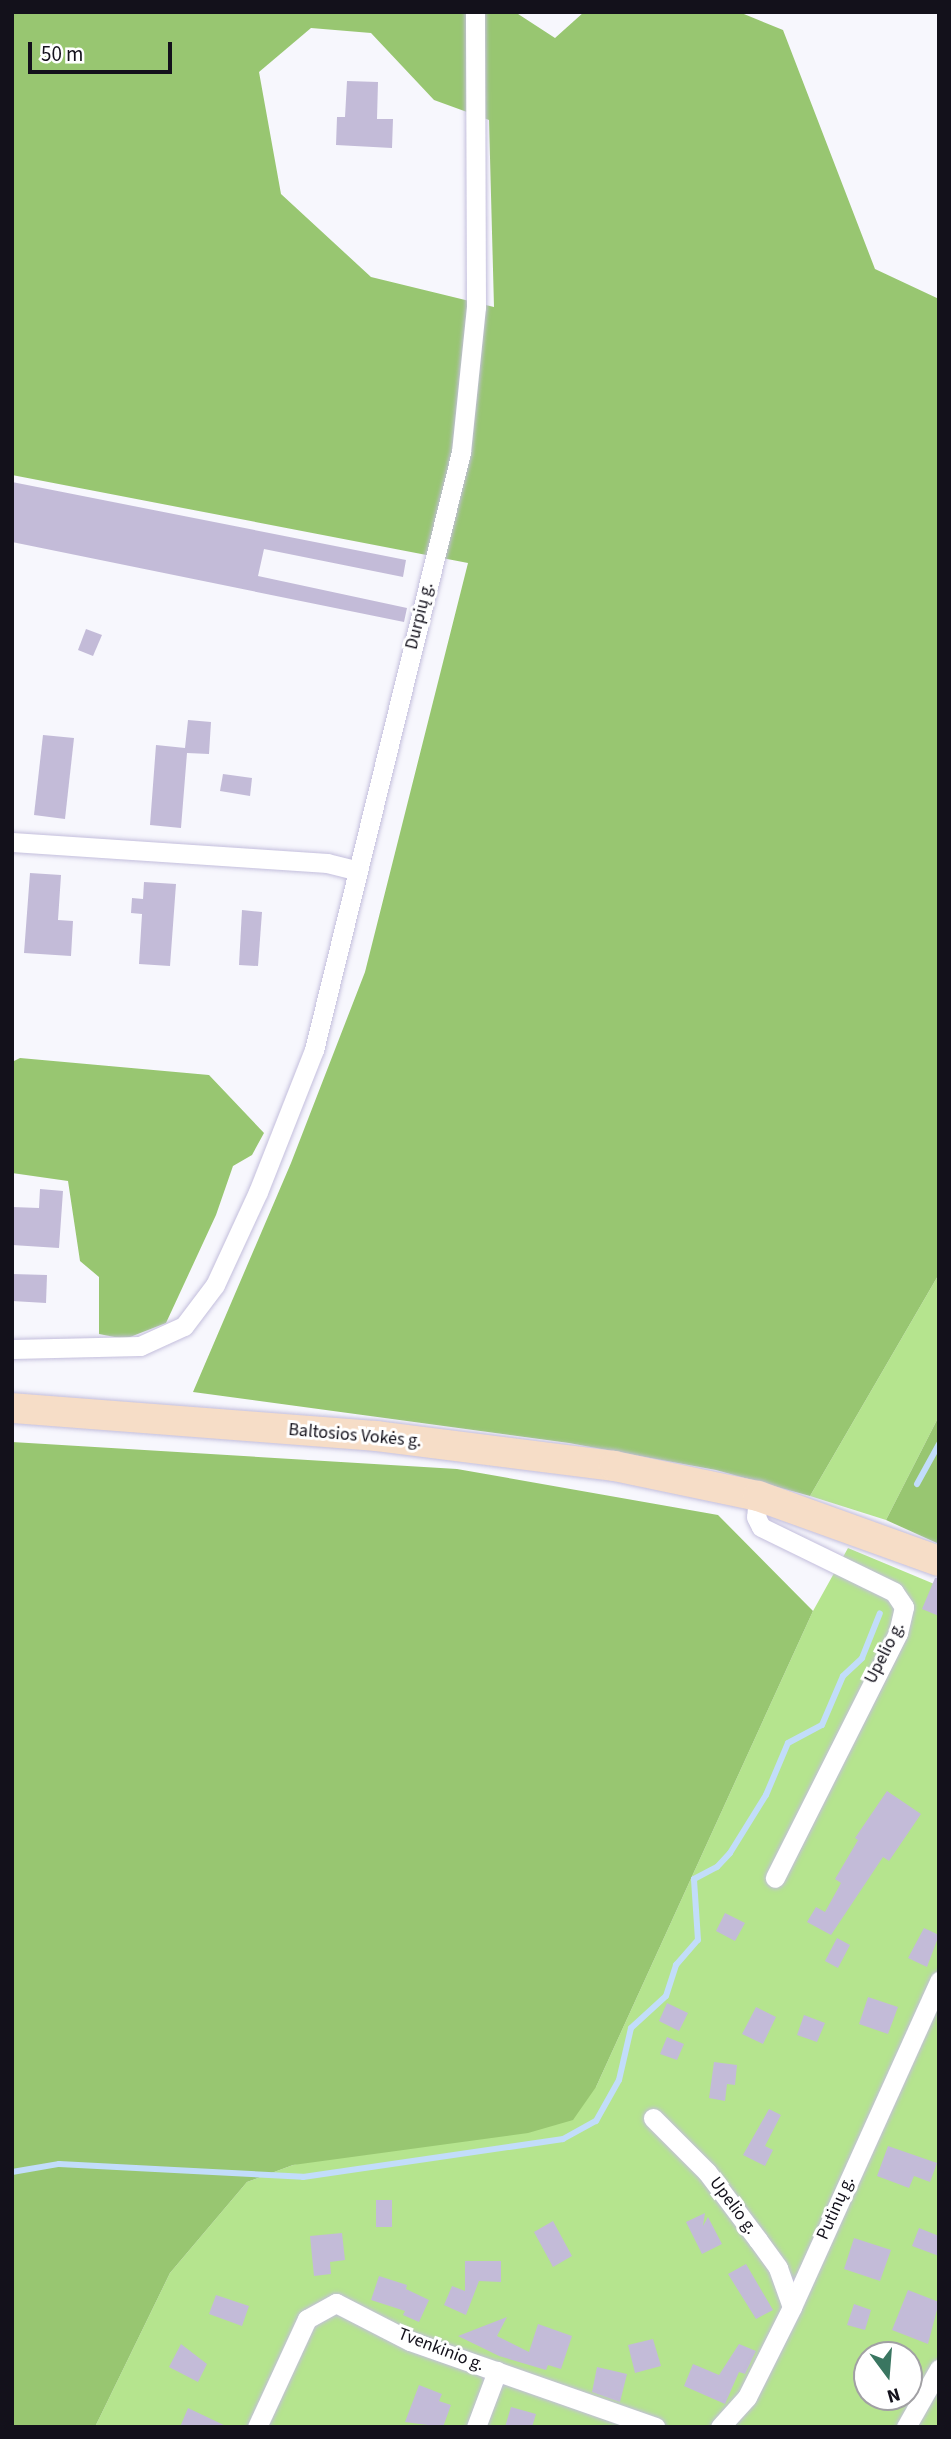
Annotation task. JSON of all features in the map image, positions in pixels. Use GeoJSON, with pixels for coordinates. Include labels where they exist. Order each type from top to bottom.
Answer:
{"type":"FeatureCollection","features":[{"type":"Feature","properties":{"kind":"main road","name":"Baltosios Vokės g."},"geometry":{"type":"LineString","coordinates":[[12,1408],[376,1436],[526,1453],[696,1481],[758,1496],[939,1561]]}},
{"type":"Feature","properties":{"kind":"street","name":"Durpių g."},"geometry":{"type":"LineString","coordinates":[[12,1349],[140,1346],[184,1326],[201,1307],[258,1192],[295,1105],[314,1050],[461,452],[471,384],[476,307],[475,12]]}},
{"type":"Feature","properties":{"kind":"street"},"geometry":{"type":"LineString","coordinates":[[12,842],[327,863],[358,871]]}},
{"type":"Feature","properties":{"kind":"street","name":"Upelio g."},"geometry":{"type":"LineString","coordinates":[[758,1496],[756,1517],[761,1527],[894,1592],[904,1607],[898,1633],[775,1878]]}},
{"type":"Feature","properties":{"kind":"street","name":"Putinų g."},"geometry":{"type":"LineString","coordinates":[[720,2427],[747,2397],[792,2307],[939,1981]]}},
{"type":"Feature","properties":{"kind":"street","name":"Upelio g."},"geometry":{"type":"LineString","coordinates":[[653,2119],[707,2172],[758,2240],[778,2268],[792,2307]]}},
{"type":"Feature","properties":{"kind":"street","name":"Tvenkinio g."},"geometry":{"type":"LineString","coordinates":[[257,2427],[307,2319],[336,2304],[410,2341],[655,2427]]}},
{"type":"Feature","properties":{"kind":"street"},"geometry":{"type":"LineString","coordinates":[[906,2427],[939,2370]]}},
{"type":"Feature","properties":{"kind":"street"},"geometry":{"type":"LineString","coordinates":[[476,2427],[497,2371]]}},
{"type":"Feature","properties":{"kind":"green space"},"geometry":{"type":"Polygon","coordinates":[[[12,12],[515,12],[555,38],[584,12],[739,12],[783,30],[875,269],[939,299],[939,1274],[810,1496],[716,1470],[569,1443],[193,1392],[291,1163],[365,972],[468,563],[12,475],[12,12]],[[311,28],[259,72],[281,194],[371,277],[494,307],[489,120],[434,100],[371,33],[311,28]]]}},
{"type":"Feature","properties":{"kind":"green space"},"geometry":{"type":"Polygon","coordinates":[[[20,1058],[209,1075],[264,1133],[252,1155],[233,1166],[216,1215],[166,1323],[125,1339],[99,1334],[99,1277],[80,1261],[68,1181],[12,1173],[12,1062],[20,1058]]]}},
{"type":"Feature","properties":{"kind":"green space"},"geometry":{"type":"Polygon","coordinates":[[[939,1274],[939,1416],[886,1520],[810,1496],[939,1274]]]}},
{"type":"Feature","properties":{"kind":"green space"},"geometry":{"type":"Polygon","coordinates":[[[939,1416],[939,1544],[886,1520],[939,1416]]]}},
{"type":"Feature","properties":{"kind":"green space"},"geometry":{"type":"Polygon","coordinates":[[[12,1442],[457,1469],[718,1515],[813,1611],[596,2087],[573,2120],[528,2133],[293,2165],[247,2182],[170,2273],[95,2427],[12,2427],[12,1442]]]}},
{"type":"Feature","properties":{"kind":"green space"},"geometry":{"type":"Polygon","coordinates":[[[848,1548],[939,1586],[939,2427],[95,2427],[170,2273],[247,2182],[293,2165],[596,2087],[813,1611],[848,1548]]]}},
{"type":"Feature","properties":{"kind":"building"},"geometry":{"type":"Polygon","coordinates":[[[347,81],[378,82],[377,119],[393,119],[392,148],[336,145],[337,117],[345,117],[347,81]]]}},
{"type":"Feature","properties":{"kind":"building"},"geometry":{"type":"Polygon","coordinates":[[[12,482],[406,560],[403,577],[264,549],[258,576],[407,608],[404,622],[12,542],[12,482]]]}},
{"type":"Feature","properties":{"kind":"building"},"geometry":{"type":"Polygon","coordinates":[[[86,629],[102,635],[93,656],[78,650],[86,629]]]}},
{"type":"Feature","properties":{"kind":"building"},"geometry":{"type":"Polygon","coordinates":[[[188,720],[211,722],[209,754],[187,753],[181,828],[150,825],[156,745],[185,748],[188,720]]]}},
{"type":"Feature","properties":{"kind":"building"},"geometry":{"type":"Polygon","coordinates":[[[43,735],[74,738],[65,819],[34,815],[43,735]]]}},
{"type":"Feature","properties":{"kind":"building"},"geometry":{"type":"Polygon","coordinates":[[[223,774],[252,778],[250,796],[220,791],[223,774]]]}},
{"type":"Feature","properties":{"kind":"building"},"geometry":{"type":"Polygon","coordinates":[[[30,873],[61,875],[58,920],[73,921],[71,956],[24,953],[30,873]]]}},
{"type":"Feature","properties":{"kind":"building"},"geometry":{"type":"Polygon","coordinates":[[[144,882],[176,884],[170,966],[139,964],[142,914],[131,913],[132,898],[143,899],[144,882]]]}},
{"type":"Feature","properties":{"kind":"building"},"geometry":{"type":"Polygon","coordinates":[[[242,910],[262,912],[258,966],[239,965],[242,910]]]}},
{"type":"Feature","properties":{"kind":"building"},"geometry":{"type":"Polygon","coordinates":[[[40,1189],[63,1191],[59,1248],[12,1245],[12,1207],[39,1208],[40,1189]]]}},
{"type":"Feature","properties":{"kind":"building"},"geometry":{"type":"Polygon","coordinates":[[[12,1274],[47,1275],[46,1303],[12,1301],[12,1274]]]}},
{"type":"Feature","properties":{"kind":"building"},"geometry":{"type":"Polygon","coordinates":[[[935,1578],[939,1578],[939,1616],[922,1609],[935,1578]]]}},
{"type":"Feature","properties":{"kind":"building"},"geometry":{"type":"Polygon","coordinates":[[[887,1791],[921,1814],[889,1861],[883,1857],[831,1935],[807,1922],[816,1907],[825,1912],[841,1883],[835,1879],[858,1840],[855,1838],[887,1791]]]}},
{"type":"Feature","properties":{"kind":"building"},"geometry":{"type":"Polygon","coordinates":[[[725,1913],[745,1923],[735,1941],[716,1931],[725,1913]]]}},
{"type":"Feature","properties":{"kind":"building"},"geometry":{"type":"Polygon","coordinates":[[[924,1928],[939,1935],[927,1967],[908,1958],[924,1928]]]}},
{"type":"Feature","properties":{"kind":"building"},"geometry":{"type":"Polygon","coordinates":[[[837,1938],[850,1945],[838,1968],[825,1961],[837,1938]]]}},
{"type":"Feature","properties":{"kind":"building"},"geometry":{"type":"Polygon","coordinates":[[[868,1997],[898,2007],[888,2034],[859,2024],[868,1997]]]}},
{"type":"Feature","properties":{"kind":"building"},"geometry":{"type":"Polygon","coordinates":[[[667,2003],[688,2013],[679,2031],[659,2021],[667,2003]]]}},
{"type":"Feature","properties":{"kind":"building"},"geometry":{"type":"Polygon","coordinates":[[[756,2007],[776,2017],[763,2044],[742,2034],[756,2007]]]}},
{"type":"Feature","properties":{"kind":"building"},"geometry":{"type":"Polygon","coordinates":[[[804,2015],[825,2023],[817,2042],[797,2035],[804,2015]]]}},
{"type":"Feature","properties":{"kind":"building"},"geometry":{"type":"Polygon","coordinates":[[[667,2037],[684,2044],[677,2060],[660,2054],[667,2037]]]}},
{"type":"Feature","properties":{"kind":"building"},"geometry":{"type":"Polygon","coordinates":[[[714,2062],[737,2065],[735,2085],[727,2084],[725,2101],[709,2098],[714,2062]]]}},
{"type":"Feature","properties":{"kind":"building"},"geometry":{"type":"Polygon","coordinates":[[[769,2109],[781,2115],[765,2146],[773,2150],[765,2166],[743,2155],[769,2109]]]}},
{"type":"Feature","properties":{"kind":"building"},"geometry":{"type":"Polygon","coordinates":[[[888,2146],[937,2163],[930,2182],[914,2176],[909,2188],[877,2176],[888,2146]]]}},
{"type":"Feature","properties":{"kind":"building"},"geometry":{"type":"Polygon","coordinates":[[[376,2200],[392,2200],[392,2227],[376,2227],[376,2200]]]}},
{"type":"Feature","properties":{"kind":"building"},"geometry":{"type":"Polygon","coordinates":[[[705,2213],[703,2226],[708,2217],[722,2244],[702,2254],[686,2222],[705,2213]]]}},
{"type":"Feature","properties":{"kind":"building"},"geometry":{"type":"Polygon","coordinates":[[[553,2221],[572,2256],[553,2267],[534,2232],[553,2221]]]}},
{"type":"Feature","properties":{"kind":"building"},"geometry":{"type":"Polygon","coordinates":[[[919,2228],[939,2236],[939,2256],[912,2246],[919,2228]]]}},
{"type":"Feature","properties":{"kind":"building"},"geometry":{"type":"Polygon","coordinates":[[[342,2233],[345,2260],[330,2262],[331,2274],[314,2276],[310,2236],[342,2233]]]}},
{"type":"Feature","properties":{"kind":"building"},"geometry":{"type":"Polygon","coordinates":[[[854,2238],[891,2250],[880,2281],[844,2269],[854,2238]]]}},
{"type":"Feature","properties":{"kind":"building"},"geometry":{"type":"Polygon","coordinates":[[[465,2261],[501,2261],[501,2282],[479,2281],[466,2315],[444,2305],[452,2286],[465,2291],[465,2261]]]}},
{"type":"Feature","properties":{"kind":"building"},"geometry":{"type":"Polygon","coordinates":[[[746,2264],[773,2310],[756,2319],[728,2274],[746,2264]]]}},
{"type":"Feature","properties":{"kind":"building"},"geometry":{"type":"Polygon","coordinates":[[[379,2276],[407,2285],[406,2289],[429,2300],[419,2322],[403,2315],[405,2311],[371,2300],[379,2276]]]}},
{"type":"Feature","properties":{"kind":"building"},"geometry":{"type":"Polygon","coordinates":[[[908,2290],[939,2302],[928,2344],[892,2330],[908,2290]]]}},
{"type":"Feature","properties":{"kind":"building"},"geometry":{"type":"Polygon","coordinates":[[[216,2295],[249,2306],[242,2326],[209,2314],[216,2295]]]}},
{"type":"Feature","properties":{"kind":"building"},"geometry":{"type":"Polygon","coordinates":[[[854,2304],[871,2310],[865,2330],[847,2325],[854,2304]]]}},
{"type":"Feature","properties":{"kind":"building"},"geometry":{"type":"Polygon","coordinates":[[[507,2317],[497,2336],[529,2352],[538,2324],[572,2336],[561,2369],[548,2365],[546,2370],[499,2356],[458,2336],[507,2317]]]}},
{"type":"Feature","properties":{"kind":"building"},"geometry":{"type":"Polygon","coordinates":[[[653,2339],[661,2366],[635,2373],[628,2345],[653,2339]]]}},
{"type":"Feature","properties":{"kind":"building"},"geometry":{"type":"Polygon","coordinates":[[[181,2344],[207,2364],[198,2382],[169,2367],[181,2344]]]}},
{"type":"Feature","properties":{"kind":"building"},"geometry":{"type":"Polygon","coordinates":[[[739,2344],[756,2351],[745,2374],[739,2372],[725,2404],[684,2386],[693,2364],[719,2375],[739,2344]]]}},
{"type":"Feature","properties":{"kind":"building"},"geometry":{"type":"Polygon","coordinates":[[[597,2367],[627,2374],[620,2402],[592,2392],[597,2367]]]}},
{"type":"Feature","properties":{"kind":"building"},"geometry":{"type":"Polygon","coordinates":[[[419,2385],[442,2394],[439,2401],[451,2405],[443,2427],[405,2422],[419,2385]]]}},
{"type":"Feature","properties":{"kind":"building"},"geometry":{"type":"Polygon","coordinates":[[[511,2407],[536,2414],[532,2427],[505,2427],[511,2407]]]}},
{"type":"Feature","properties":{"kind":"building"},"geometry":{"type":"Polygon","coordinates":[[[188,2408],[228,2427],[180,2427],[188,2408]]]}},
{"type":"Feature","properties":{"kind":"waterway"},"geometry":{"type":"LineString","coordinates":[[917,1484],[939,1444]]}},
{"type":"Feature","properties":{"kind":"waterway"},"geometry":{"type":"LineString","coordinates":[[12,2172],[59,2164],[303,2177],[563,2139],[596,2121],[619,2080],[631,2028],[666,1996],[676,1965],[698,1940],[694,1879],[717,1867],[730,1853],[766,1795],[788,1743],[822,1725],[843,1676],[862,1658],[880,1613]]}}]}
